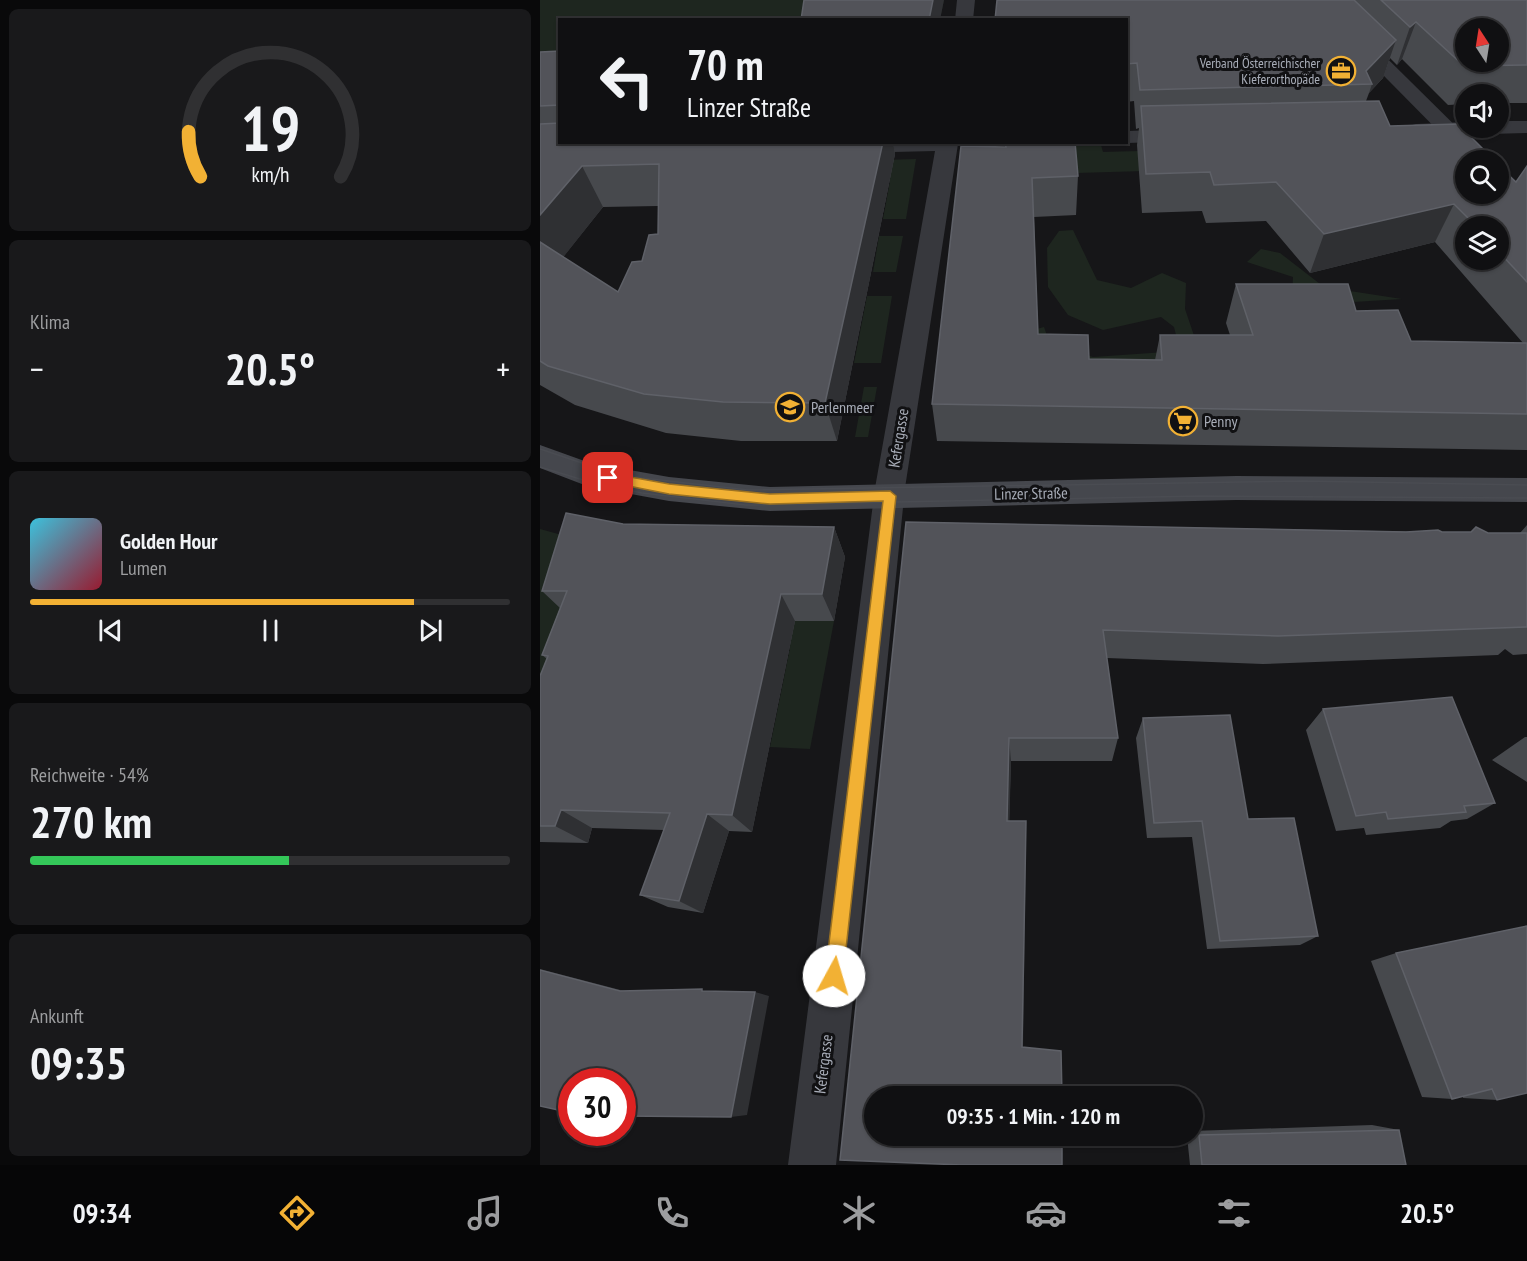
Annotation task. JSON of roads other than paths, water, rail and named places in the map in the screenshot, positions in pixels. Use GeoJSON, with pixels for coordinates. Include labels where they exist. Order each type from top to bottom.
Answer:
{"type":"FeatureCollection","features":[{"type":"Feature","properties":{"kind":"main road","name":"Linzer Straße"},"geometry":{"type":"LineString","coordinates":[[540,456],[587,474],[669,489],[770,499],[1236,488],[1527,490]]}},
{"type":"Feature","properties":{"kind":"street"},"geometry":{"type":"LineString","coordinates":[[963,18],[966,0]]}},
{"type":"Feature","properties":{"kind":"street"},"geometry":{"type":"LineString","coordinates":[[1318,0],[1468,150]]}},
{"type":"Feature","properties":{"kind":"street"},"geometry":{"type":"LineString","coordinates":[[1509,127],[1527,126]]}},
{"type":"Feature","properties":{"kind":"street"},"geometry":{"type":"LineString","coordinates":[[1399,130],[1455,129]]}},
{"type":"Feature","properties":{"kind":"street"},"geometry":{"type":"LineString","coordinates":[[1128,137],[1198,135]]}},
{"type":"Feature","properties":{"kind":"street"},"geometry":{"type":"LineString","coordinates":[[830,147],[918,144]]}},
{"type":"Feature","properties":{"kind":"street","name":"Kefergasse"},"geometry":{"type":"LineString","coordinates":[[812,1165],[890,496],[947,144]]}},
{"type":"Feature","properties":{"kind":"tram line"},"geometry":{"type":"LineString","coordinates":[[540,449],[591,466],[642,478],[748,490],[1303,481],[1527,485]]}},
{"type":"Feature","properties":{"kind":"tram line"},"geometry":{"type":"LineString","coordinates":[[540,467],[590,482],[642,493],[746,505],[1200,496],[1527,498]]}},
{"type":"Feature","properties":{"kind":"place","name":"Verband Österreichischer Kieferorthopäde"},"geometry":{"type":"Point","coordinates":[1341,71]}},
{"type":"Feature","properties":{"kind":"place","name":"Perlenmeer"},"geometry":{"type":"Point","coordinates":[790,407]}},
{"type":"Feature","properties":{"kind":"place","name":"Penny"},"geometry":{"type":"Point","coordinates":[1183,421]}}]}
